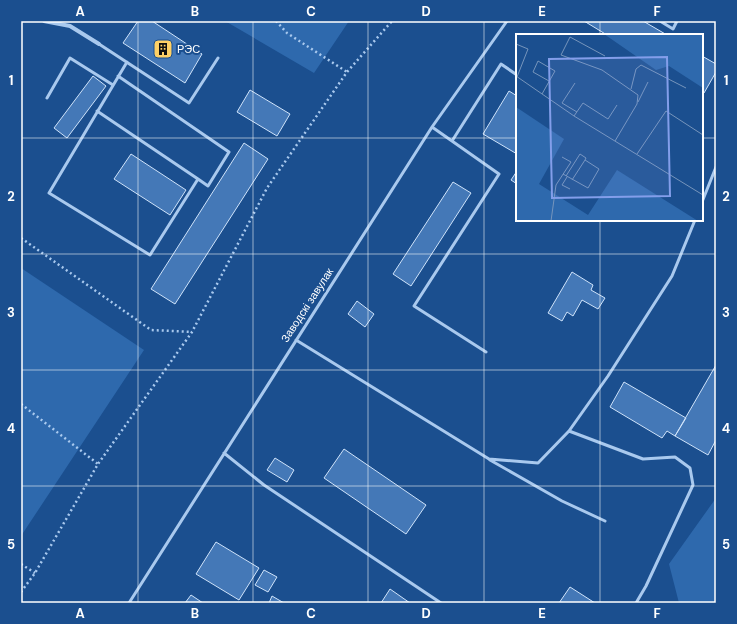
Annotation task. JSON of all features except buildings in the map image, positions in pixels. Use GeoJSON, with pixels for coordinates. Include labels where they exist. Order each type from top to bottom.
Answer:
{"type":"FeatureCollection","features":[{"type":"Feature","properties":{"kind":"street"},"geometry":{"type":"LineString","coordinates":[[44,21],[70,26],[99,44]]}},
{"type":"Feature","properties":{"kind":"lane","name":"Заводскі завулак"},"geometry":{"type":"LineString","coordinates":[[129,603],[432,127],[507,21]]}},
{"type":"Feature","properties":{"kind":"lane"},"geometry":{"type":"LineString","coordinates":[[660,21],[673,28],[678,21]]}},
{"type":"Feature","properties":{"kind":"lane"},"geometry":{"type":"LineString","coordinates":[[99,44],[189,103],[218,58]]}},
{"type":"Feature","properties":{"kind":"lane"},"geometry":{"type":"LineString","coordinates":[[47,98],[70,58],[113,85]]}},
{"type":"Feature","properties":{"kind":"lane"},"geometry":{"type":"LineString","coordinates":[[127,62],[49,193],[150,255],[198,179]]}},
{"type":"Feature","properties":{"kind":"lane"},"geometry":{"type":"LineString","coordinates":[[452,141],[501,64],[516,74]]}},
{"type":"Feature","properties":{"kind":"lane"},"geometry":{"type":"LineString","coordinates":[[97,111],[208,186],[229,152],[118,76]]}},
{"type":"Feature","properties":{"kind":"lane"},"geometry":{"type":"LineString","coordinates":[[432,127],[499,174],[414,306],[486,352]]}},
{"type":"Feature","properties":{"kind":"lane"},"geometry":{"type":"LineString","coordinates":[[703,200],[716,167]]}},
{"type":"Feature","properties":{"kind":"lane"},"geometry":{"type":"LineString","coordinates":[[489,459],[538,463],[569,431],[608,376],[672,276],[695,221]]}},
{"type":"Feature","properties":{"kind":"lane"},"geometry":{"type":"LineString","coordinates":[[296,340],[489,459],[562,501],[605,521]]}},
{"type":"Feature","properties":{"kind":"lane"},"geometry":{"type":"LineString","coordinates":[[569,431],[643,459],[676,456],[690,468],[693,485],[646,586],[636,603]]}},
{"type":"Feature","properties":{"kind":"lane"},"geometry":{"type":"LineString","coordinates":[[224,453],[264,485],[441,603]]}},
{"type":"Feature","properties":{"kind":"path"},"geometry":{"type":"LineString","coordinates":[[276,21],[287,33],[347,72]]}},
{"type":"Feature","properties":{"kind":"path"},"geometry":{"type":"LineString","coordinates":[[21,592],[35,573],[98,464],[192,332],[267,188],[347,72],[392,21]]}},
{"type":"Feature","properties":{"kind":"path"},"geometry":{"type":"LineString","coordinates":[[21,238],[151,330],[192,332]]}},
{"type":"Feature","properties":{"kind":"path"},"geometry":{"type":"LineString","coordinates":[[21,404],[98,464]]}},
{"type":"Feature","properties":{"kind":"path"},"geometry":{"type":"LineString","coordinates":[[21,564],[35,573]]}},
{"type":"Feature","properties":{"kind":"shaded area"},"geometry":{"type":"Polygon","coordinates":[[[225,21],[349,21],[314,73],[225,21]]]}},
{"type":"Feature","properties":{"kind":"shaded area"},"geometry":{"type":"Polygon","coordinates":[[[21,268],[144,350],[21,536],[21,268]]]}},
{"type":"Feature","properties":{"kind":"shaded area"},"geometry":{"type":"Polygon","coordinates":[[[716,498],[716,603],[679,603],[669,564],[716,498]]]}},
{"type":"Feature","properties":{"kind":"place","name":"РЭС"},"geometry":{"type":"Point","coordinates":[163,49]}}]}
